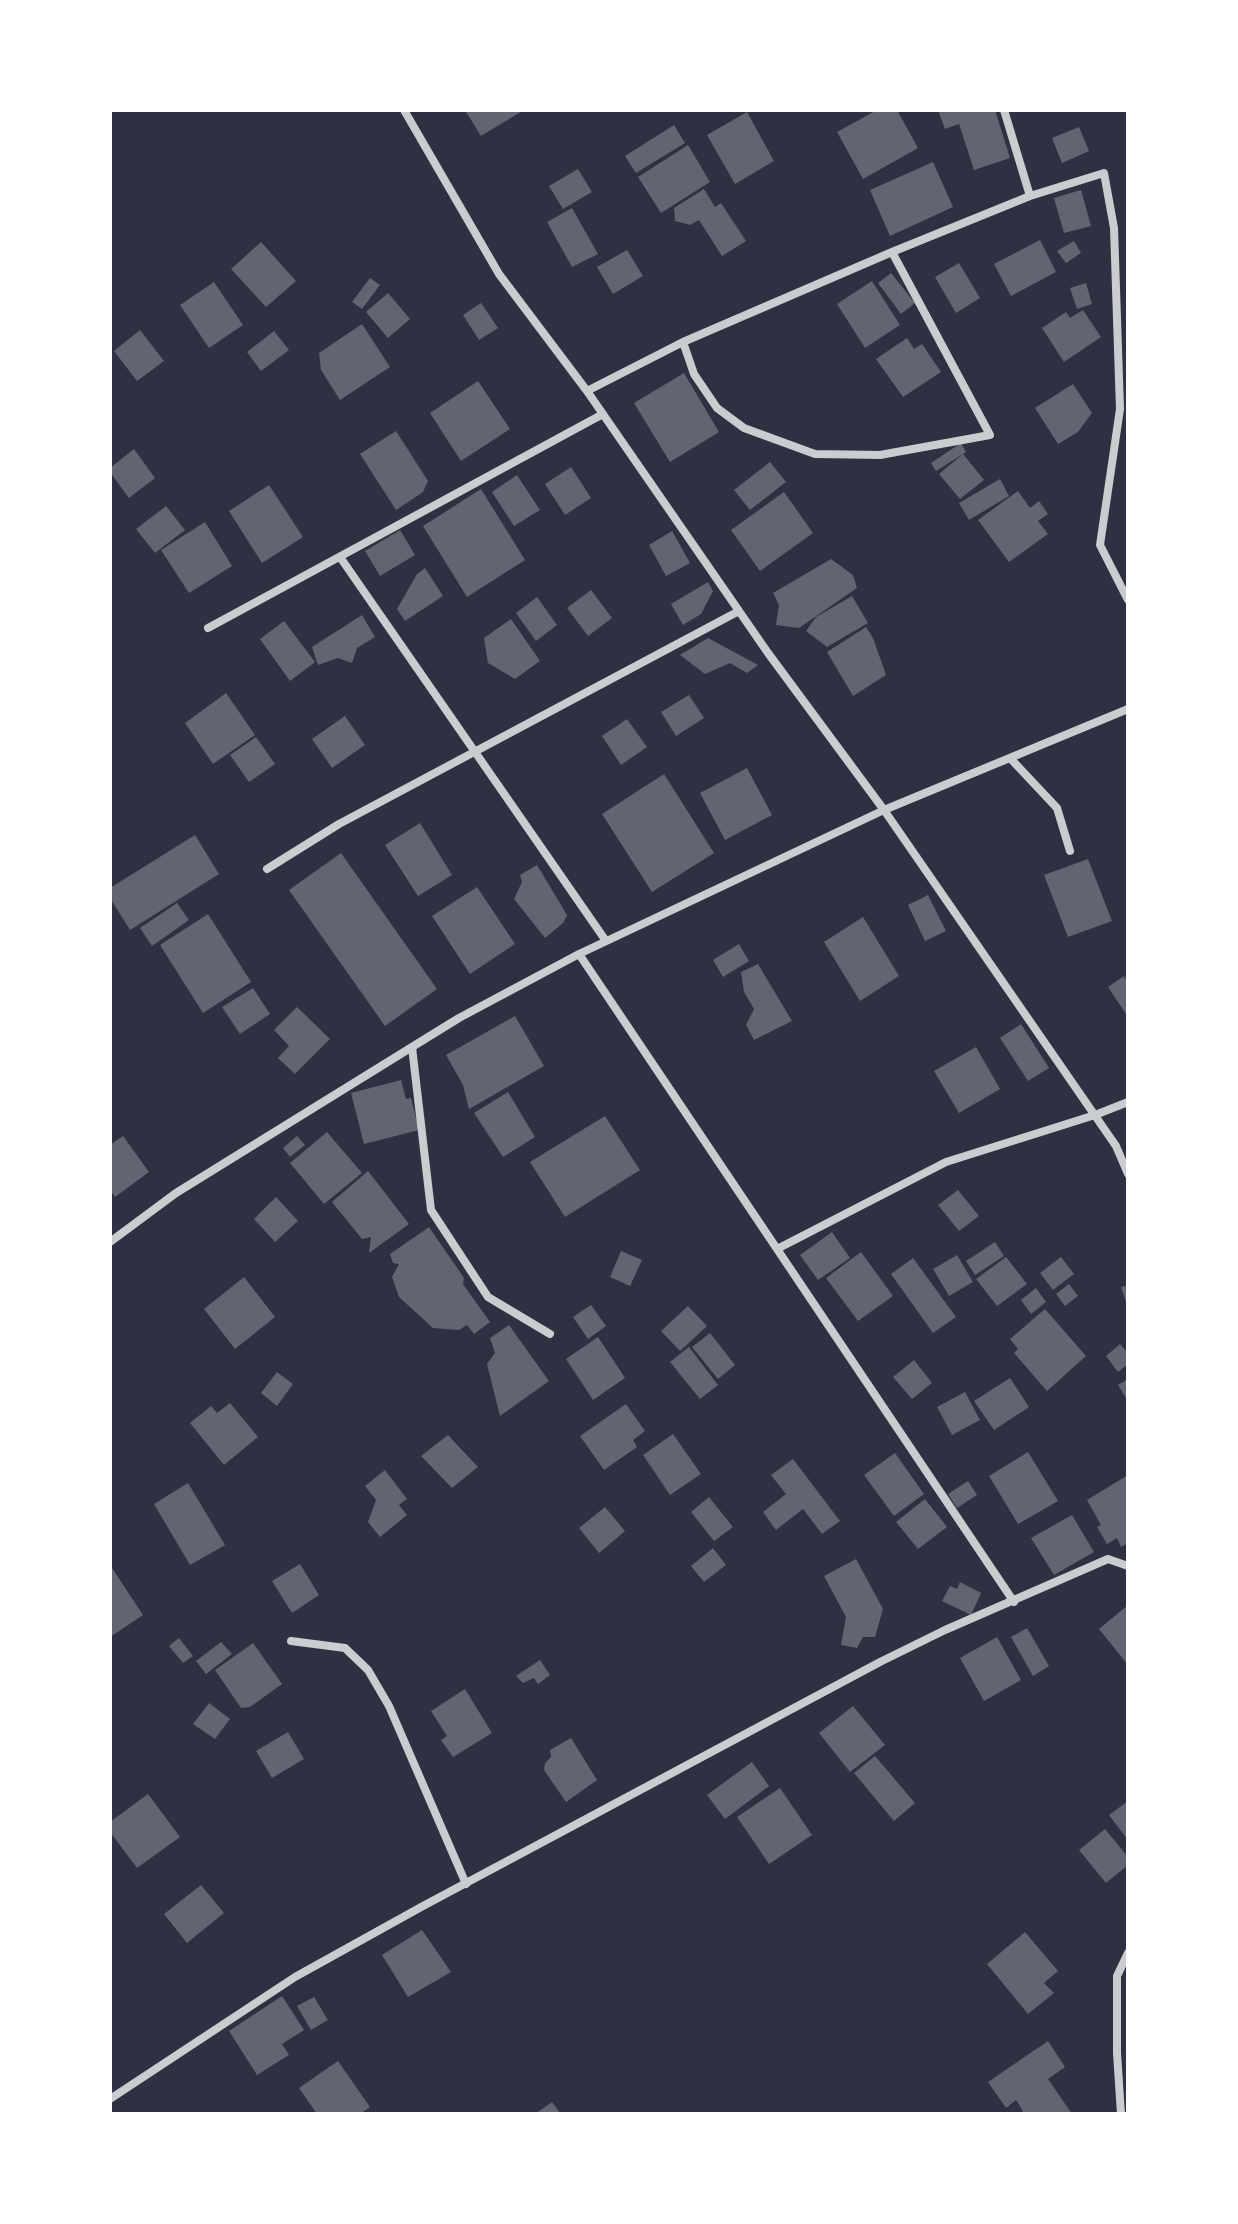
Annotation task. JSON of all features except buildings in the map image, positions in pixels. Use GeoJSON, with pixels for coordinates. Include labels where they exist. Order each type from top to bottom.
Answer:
{"type":"FeatureCollection","features":[{"type":"Feature","properties":{"kind":"street"},"geometry":{"type":"LineString","coordinates":[[404,110],[499,274],[587,391],[739,611],[884,810],[1116,1146],[1128,1174]]}},
{"type":"Feature","properties":{"kind":"street"},"geometry":{"type":"LineString","coordinates":[[1004,110],[1030,196]]}},
{"type":"Feature","properties":{"kind":"street"},"geometry":{"type":"LineString","coordinates":[[587,391],[683,342],[892,252],[1030,196],[1104,173],[1114,228],[1120,409],[1100,545],[1128,600]]}},
{"type":"Feature","properties":{"kind":"street"},"geometry":{"type":"LineString","coordinates":[[683,342],[694,374],[717,408],[744,428],[815,454],[880,455],[990,435],[892,252]]}},
{"type":"Feature","properties":{"kind":"street"},"geometry":{"type":"LineString","coordinates":[[208,628],[603,414]]}},
{"type":"Feature","properties":{"kind":"street"},"geometry":{"type":"LineString","coordinates":[[340,557],[606,941]]}},
{"type":"Feature","properties":{"kind":"street"},"geometry":{"type":"LineString","coordinates":[[267,869],[339,824],[739,611]]}},
{"type":"Feature","properties":{"kind":"street"},"geometry":{"type":"LineString","coordinates":[[110,1242],[176,1193],[459,1018],[579,954],[884,810],[1128,709]]}},
{"type":"Feature","properties":{"kind":"street"},"geometry":{"type":"LineString","coordinates":[[1010,758],[1057,808],[1070,851]]}},
{"type":"Feature","properties":{"kind":"street"},"geometry":{"type":"LineString","coordinates":[[579,954],[1014,1602]]}},
{"type":"Feature","properties":{"kind":"street"},"geometry":{"type":"LineString","coordinates":[[412,1047],[431,1210],[488,1297],[550,1334]]}},
{"type":"Feature","properties":{"kind":"street"},"geometry":{"type":"LineString","coordinates":[[777,1249],[946,1162],[1128,1102]]}},
{"type":"Feature","properties":{"kind":"street"},"geometry":{"type":"LineString","coordinates":[[110,2099],[295,1977],[880,1662],[945,1630],[1108,1559],[1128,1566]]}},
{"type":"Feature","properties":{"kind":"street"},"geometry":{"type":"LineString","coordinates":[[291,1641],[345,1648],[368,1670],[389,1706],[466,1884]]}},
{"type":"Feature","properties":{"kind":"street"},"geometry":{"type":"LineString","coordinates":[[1121,2114],[1117,1976],[1128,1953]]}},
{"type":"Feature","properties":{"kind":"street"},"geometry":{"type":"LineString","coordinates":[[1117,2026],[1128,2024]]}}]}
